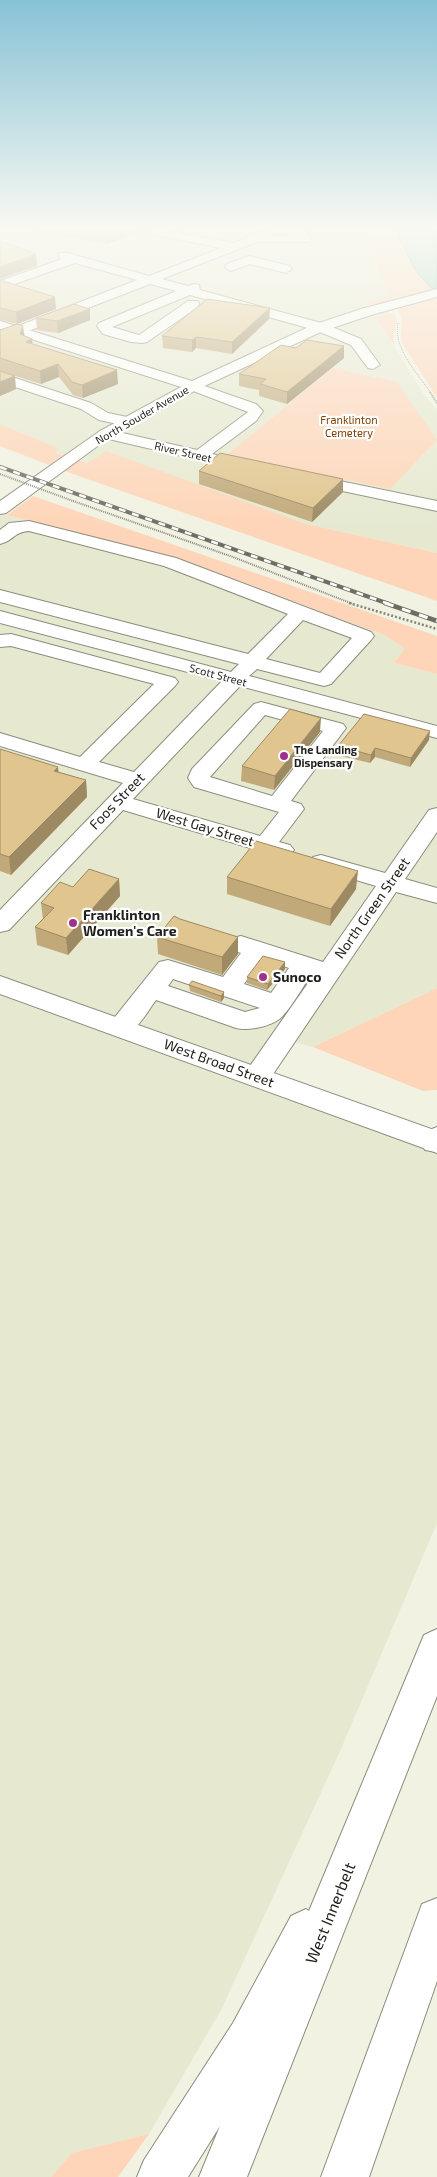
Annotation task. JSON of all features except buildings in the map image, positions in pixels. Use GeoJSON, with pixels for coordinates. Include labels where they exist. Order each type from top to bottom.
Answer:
{"type":"FeatureCollection","features":[{"type":"Feature","properties":{"kind":"main road"},"geometry":{"type":"LineString","coordinates":[[9,328],[193,386],[251,407],[256,411],[251,418],[199,456]]}},
{"type":"Feature","properties":{"kind":"main road"},"geometry":{"type":"LineString","coordinates":[[0,338],[23,328]]}},
{"type":"Feature","properties":{"kind":"main road"},"geometry":{"type":"LineString","coordinates":[[105,328],[114,333],[142,339],[158,328]]}},
{"type":"Feature","properties":{"kind":"main road","name":"North Souder Avenue"},"geometry":{"type":"LineString","coordinates":[[0,509],[105,434],[127,421],[193,386],[319,328]]}},
{"type":"Feature","properties":{"kind":"main road"},"geometry":{"type":"LineString","coordinates":[[321,328],[356,342],[373,365]]}},
{"type":"Feature","properties":{"kind":"main road"},"geometry":{"type":"LineString","coordinates":[[0,377],[86,406],[104,417],[127,421]]}},
{"type":"Feature","properties":{"kind":"main road","name":"River Street"},"geometry":{"type":"LineString","coordinates":[[105,434],[264,470]]}},
{"type":"Feature","properties":{"kind":"main road"},"geometry":{"type":"LineString","coordinates":[[292,476],[437,506]]}},
{"type":"Feature","properties":{"kind":"main road"},"geometry":{"type":"LineString","coordinates":[[0,538],[15,527],[29,526],[170,562],[364,636],[324,680],[0,596]]}},
{"type":"Feature","properties":{"kind":"main road"},"geometry":{"type":"LineString","coordinates":[[2,620],[27,603]]}},
{"type":"Feature","properties":{"kind":"main road","name":"Foos Street"},"geometry":{"type":"LineString","coordinates":[[0,924],[300,612]]}},
{"type":"Feature","properties":{"kind":"main road","name":"Scott Street"},"geometry":{"type":"LineString","coordinates":[[2,620],[184,665],[437,732]]}},
{"type":"Feature","properties":{"kind":"main road"},"geometry":{"type":"LineString","coordinates":[[0,642],[11,640],[168,682]]}},
{"type":"Feature","properties":{"kind":"main road"},"geometry":{"type":"LineString","coordinates":[[84,765],[184,665]]}},
{"type":"Feature","properties":{"kind":"main road"},"geometry":{"type":"LineString","coordinates":[[257,712],[279,723]]}},
{"type":"Feature","properties":{"kind":"main road"},"geometry":{"type":"LineString","coordinates":[[257,712],[336,728],[276,804]]}},
{"type":"Feature","properties":{"kind":"main road"},"geometry":{"type":"LineString","coordinates":[[257,712],[200,774],[199,778],[210,786],[293,809],[265,845]]}},
{"type":"Feature","properties":{"kind":"main road"},"geometry":{"type":"LineString","coordinates":[[195,720],[238,733]]}},
{"type":"Feature","properties":{"kind":"main road"},"geometry":{"type":"LineString","coordinates":[[0,740],[137,780]]}},
{"type":"Feature","properties":{"kind":"main road","name":"West Gay Street"},"geometry":{"type":"LineString","coordinates":[[117,801],[437,896]]}},
{"type":"Feature","properties":{"kind":"main road","name":"North Green Street"},"geometry":{"type":"LineString","coordinates":[[280,1014],[389,882],[437,815]]}},
{"type":"Feature","properties":{"kind":"main road"},"geometry":{"type":"LineString","coordinates":[[215,936],[317,968]]}},
{"type":"Feature","properties":{"kind":"main road"},"geometry":{"type":"LineString","coordinates":[[228,988],[257,949]]}},
{"type":"Feature","properties":{"kind":"main road"},"geometry":{"type":"LineString","coordinates":[[120,1028],[168,968],[228,988],[280,1014]]}},
{"type":"Feature","properties":{"kind":"main road","name":"West Broad Street"},"geometry":{"type":"LineString","coordinates":[[0,985],[436,1141]]}},
{"type":"Feature","properties":{"kind":"main road"},"geometry":{"type":"LineString","coordinates":[[151,989],[245,1022],[280,1014]]}},
{"type":"Feature","properties":{"kind":"main road"},"geometry":{"type":"LineString","coordinates":[[257,1076],[280,1014]]}},
{"type":"Feature","properties":{"kind":"main road","name":"West Innerbelt"},"geometry":{"type":"LineString","coordinates":[[223,2177],[437,1648]]}},
{"type":"Feature","properties":{"kind":"main road"},"geometry":{"type":"LineString","coordinates":[[161,2177],[249,2039],[372,1808]]}},
{"type":"Feature","properties":{"kind":"main road"},"geometry":{"type":"LineString","coordinates":[[351,2167],[437,1919]]}},
{"type":"Feature","properties":{"kind":"path"},"geometry":{"type":"LineString","coordinates":[[397,328],[398,343],[437,403]]}},
{"type":"Feature","properties":{"kind":"path"},"geometry":{"type":"LineString","coordinates":[[0,474],[233,557],[350,603],[437,629]]}},
{"type":"Feature","properties":{"kind":"shaded area"},"geometry":{"type":"Polygon","coordinates":[[[0,328],[383,328],[425,396],[437,410],[437,553],[306,524],[55,453],[57,448],[0,424],[0,328]]]}},
{"type":"Feature","properties":{"kind":"shaded area"},"geometry":{"type":"Polygon","coordinates":[[[0,513],[153,552],[385,635],[406,648],[394,663],[437,674],[437,988],[313,1047],[282,1039],[257,1076],[437,1142],[437,1523],[341,1749],[221,2010],[149,2134],[72,2153],[51,2177],[0,2177],[0,513]]]}},
{"type":"Feature","properties":{"kind":"green space"},"geometry":{"type":"Polygon","coordinates":[[[383,328],[395,328],[393,337],[395,347],[383,328]]]}},
{"type":"Feature","properties":{"kind":"green space"},"geometry":{"type":"Polygon","coordinates":[[[401,328],[437,328],[437,398],[402,343],[401,328]]]}},
{"type":"Feature","properties":{"kind":"green space","name":"Franklinton Cemetery"},"geometry":{"type":"Polygon","coordinates":[[[332,368],[397,382],[437,440],[390,489],[227,455],[332,368]]]}},
{"type":"Feature","properties":{"kind":"green space"},"geometry":{"type":"Polygon","coordinates":[[[0,424],[58,448],[55,453],[88,463],[106,451],[306,524],[437,553],[437,601],[70,473],[0,446],[0,424]]]}},
{"type":"Feature","properties":{"kind":"green space"},"geometry":{"type":"Polygon","coordinates":[[[33,496],[437,636],[437,674],[394,663],[405,648],[385,635],[153,552],[7,515],[33,496]]]}},
{"type":"Feature","properties":{"kind":"green space"},"geometry":{"type":"Polygon","coordinates":[[[437,988],[437,1090],[423,1091],[313,1047],[437,988]]]}},
{"type":"Feature","properties":{"kind":"green space"},"geometry":{"type":"Polygon","coordinates":[[[149,2134],[118,2177],[51,2177],[72,2153],[149,2134]]]}},
{"type":"Feature","properties":{"kind":"railway"},"geometry":{"type":"LineString","coordinates":[[0,467],[389,604]]}},
{"type":"Feature","properties":{"kind":"railway"},"geometry":{"type":"LineString","coordinates":[[385,603],[437,621]]}},
{"type":"Feature","properties":{"kind":"place","name":"The Landing Dispensary"},"geometry":{"type":"Point","coordinates":[284,756]}},
{"type":"Feature","properties":{"kind":"place","name":"Franklinton Women's Care"},"geometry":{"type":"Point","coordinates":[73,923]}},
{"type":"Feature","properties":{"kind":"place","name":"Sunoco"},"geometry":{"type":"Point","coordinates":[263,977]}}]}
